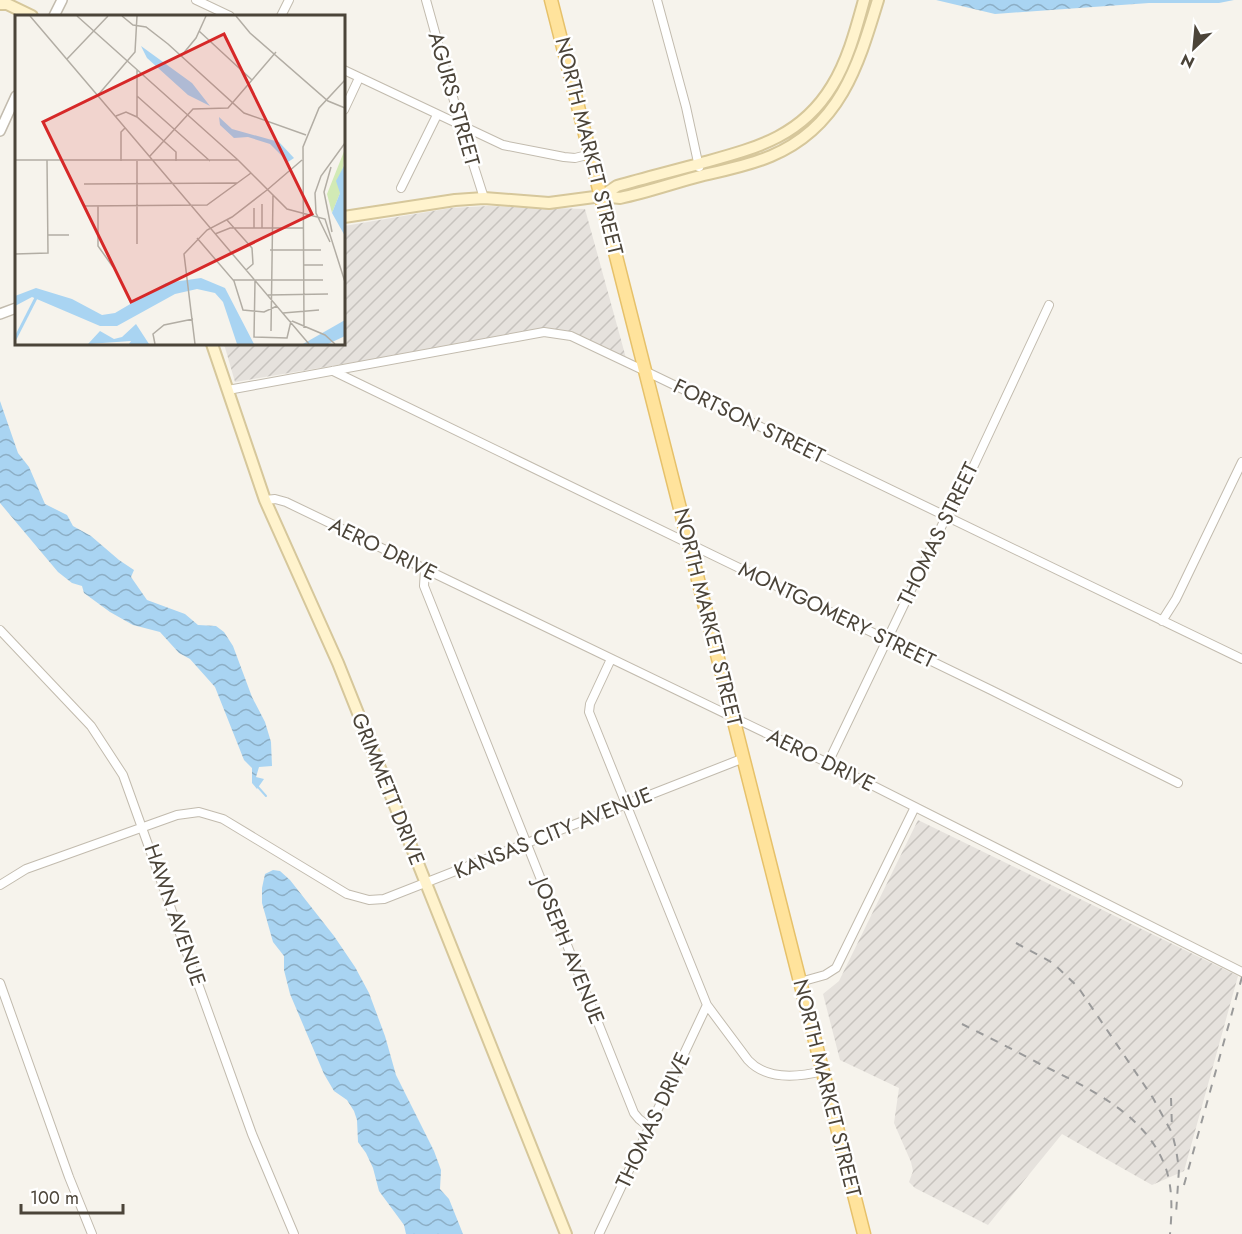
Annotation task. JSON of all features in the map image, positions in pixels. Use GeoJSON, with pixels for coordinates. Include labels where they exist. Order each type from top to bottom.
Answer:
{"type":"FeatureCollection","features":[{"type":"Feature","properties":{"kind":"main road","name":"NORTH MARKET STREET"},"geometry":{"type":"LineString","coordinates":[[551,0],[864,1234]]}},
{"type":"Feature","properties":{"kind":"main road"},"geometry":{"type":"LineString","coordinates":[[602,196],[617,186],[758,147],[782,136],[804,120],[823,100],[838,77],[864,0]]}},
{"type":"Feature","properties":{"kind":"main road"},"geometry":{"type":"LineString","coordinates":[[345,217],[454,200],[484,198],[549,203],[602,196],[620,198],[770,156],[793,145],[819,124],[840,99],[848,85],[878,0]]}},
{"type":"Feature","properties":{"kind":"main road"},"geometry":{"type":"LineString","coordinates":[[4,3],[30,15]]}},
{"type":"Feature","properties":{"kind":"main road","name":"GRIMMETT DRIVE"},"geometry":{"type":"LineString","coordinates":[[212,345],[265,500],[338,663],[566,1234]]}},
{"type":"Feature","properties":{"kind":"street"},"geometry":{"type":"LineString","coordinates":[[54,15],[62,0]]}},
{"type":"Feature","properties":{"kind":"street"},"geometry":{"type":"LineString","coordinates":[[196,0],[228,15]]}},
{"type":"Feature","properties":{"kind":"street"},"geometry":{"type":"LineString","coordinates":[[282,15],[289,0]]}},
{"type":"Feature","properties":{"kind":"street","name":"AGURS STREET"},"geometry":{"type":"LineString","coordinates":[[426,0],[460,126],[484,198]]}},
{"type":"Feature","properties":{"kind":"street"},"geometry":{"type":"LineString","coordinates":[[657,0],[686,107],[701,176]]}},
{"type":"Feature","properties":{"kind":"street"},"geometry":{"type":"LineString","coordinates":[[345,71],[492,141],[514,148],[564,157],[575,158],[591,154]]}},
{"type":"Feature","properties":{"kind":"street"},"geometry":{"type":"LineString","coordinates":[[345,108],[359,78]]}},
{"type":"Feature","properties":{"kind":"street"},"geometry":{"type":"LineString","coordinates":[[0,131],[15,98]]}},
{"type":"Feature","properties":{"kind":"street"},"geometry":{"type":"LineString","coordinates":[[401,188],[437,115]]}},
{"type":"Feature","properties":{"kind":"street","name":"THOMAS STREET"},"geometry":{"type":"LineString","coordinates":[[828,763],[1049,305]]}},
{"type":"Feature","properties":{"kind":"street"},"geometry":{"type":"LineString","coordinates":[[0,314],[15,308]]}},
{"type":"Feature","properties":{"kind":"street","name":"FORTSON STREET"},"geometry":{"type":"LineString","coordinates":[[228,390],[551,332],[571,336],[1242,659]]}},
{"type":"Feature","properties":{"kind":"street","name":"MONTGOMERY STREET"},"geometry":{"type":"LineString","coordinates":[[333,371],[887,639],[1178,783]]}},
{"type":"Feature","properties":{"kind":"street"},"geometry":{"type":"LineString","coordinates":[[1162,621],[1176,599],[1242,462]]}},
{"type":"Feature","properties":{"kind":"street","name":"AERO DRIVE"},"geometry":{"type":"LineString","coordinates":[[265,500],[275,499],[285,502],[733,717],[1242,972]]}},
{"type":"Feature","properties":{"kind":"street","name":"JOSEPH AVENUE"},"geometry":{"type":"LineString","coordinates":[[425,569],[424,586],[634,1113],[648,1126]]}},
{"type":"Feature","properties":{"kind":"street","name":"HAWN AVENUE"},"geometry":{"type":"LineString","coordinates":[[0,630],[91,726],[123,776],[143,826],[252,1134],[292,1234]]}},
{"type":"Feature","properties":{"kind":"street"},"geometry":{"type":"LineString","coordinates":[[611,659],[590,704],[589,712],[706,1005],[748,1060],[757,1068],[776,1074],[794,1076],[823,1071]]}},
{"type":"Feature","properties":{"kind":"street","name":"KANSAS CITY AVENUE"},"geometry":{"type":"LineString","coordinates":[[0,885],[26,869],[143,826],[177,815],[199,812],[223,819],[347,894],[362,899],[384,899],[744,758]]}},
{"type":"Feature","properties":{"kind":"street"},"geometry":{"type":"LineString","coordinates":[[800,981],[831,972],[842,958],[915,807]]}},
{"type":"Feature","properties":{"kind":"street"},"geometry":{"type":"LineString","coordinates":[[0,983],[69,1178],[92,1234]]}},
{"type":"Feature","properties":{"kind":"street","name":"THOMAS DRIVE"},"geometry":{"type":"LineString","coordinates":[[598,1234],[706,1005]]}},
{"type":"Feature","properties":{"kind":"shaded area"},"geometry":{"type":"Polygon","coordinates":[[[488,206],[585,209],[626,358],[568,333],[543,328],[490,340],[235,382],[224,345],[345,345],[345,226],[451,208],[488,206]]]}},
{"type":"Feature","properties":{"kind":"shaded area"},"geometry":{"type":"Polygon","coordinates":[[[918,820],[1238,976],[1184,1171],[1152,1185],[1062,1134],[988,1225],[915,1188],[909,1182],[913,1171],[911,1162],[894,1123],[899,1088],[840,1060],[823,994],[839,981],[918,820]]]}},
{"type":"Feature","properties":{"kind":"water"},"geometry":{"type":"Polygon","coordinates":[[[936,0],[1234,0],[1219,3],[1149,3],[995,14],[936,0]]]}},
{"type":"Feature","properties":{"kind":"water"},"geometry":{"type":"Polygon","coordinates":[[[0,401],[18,453],[29,467],[45,504],[67,515],[73,526],[91,536],[134,570],[131,577],[147,600],[185,614],[198,625],[216,626],[224,632],[233,646],[271,742],[272,766],[259,767],[256,777],[264,779],[257,789],[252,783],[252,768],[244,760],[215,687],[190,659],[179,653],[160,632],[133,625],[110,612],[84,593],[82,586],[72,583],[58,572],[0,503],[0,401]]]}},
{"type":"Feature","properties":{"kind":"water"},"geometry":{"type":"Polygon","coordinates":[[[273,870],[280,871],[290,880],[334,936],[369,993],[396,1075],[434,1151],[441,1170],[440,1189],[449,1199],[463,1234],[406,1234],[404,1225],[379,1191],[373,1168],[358,1142],[357,1120],[354,1111],[347,1100],[334,1091],[324,1074],[290,994],[284,970],[284,956],[273,942],[262,903],[265,874],[273,870]]]}},
{"type":"Feature","properties":{"kind":"waterway"},"geometry":{"type":"LineString","coordinates":[[258,787],[266,796]]}},
{"type":"Feature","properties":{"kind":"railway"},"geometry":{"type":"LineString","coordinates":[[1016,943],[1053,963],[1078,987],[1153,1098],[1172,1133],[1176,1149],[1179,1169],[1176,1214]]}},
{"type":"Feature","properties":{"kind":"railway"},"geometry":{"type":"LineString","coordinates":[[1184,1185],[1242,977]]}},
{"type":"Feature","properties":{"kind":"railway"},"geometry":{"type":"LineString","coordinates":[[962,1024],[1094,1092],[1129,1116],[1144,1131],[1156,1147],[1168,1174],[1171,1200],[1170,1234]]}},
{"type":"Feature","properties":{"kind":"railway"},"geometry":{"type":"LineString","coordinates":[[1171,1098],[1172,1128]]}}]}
